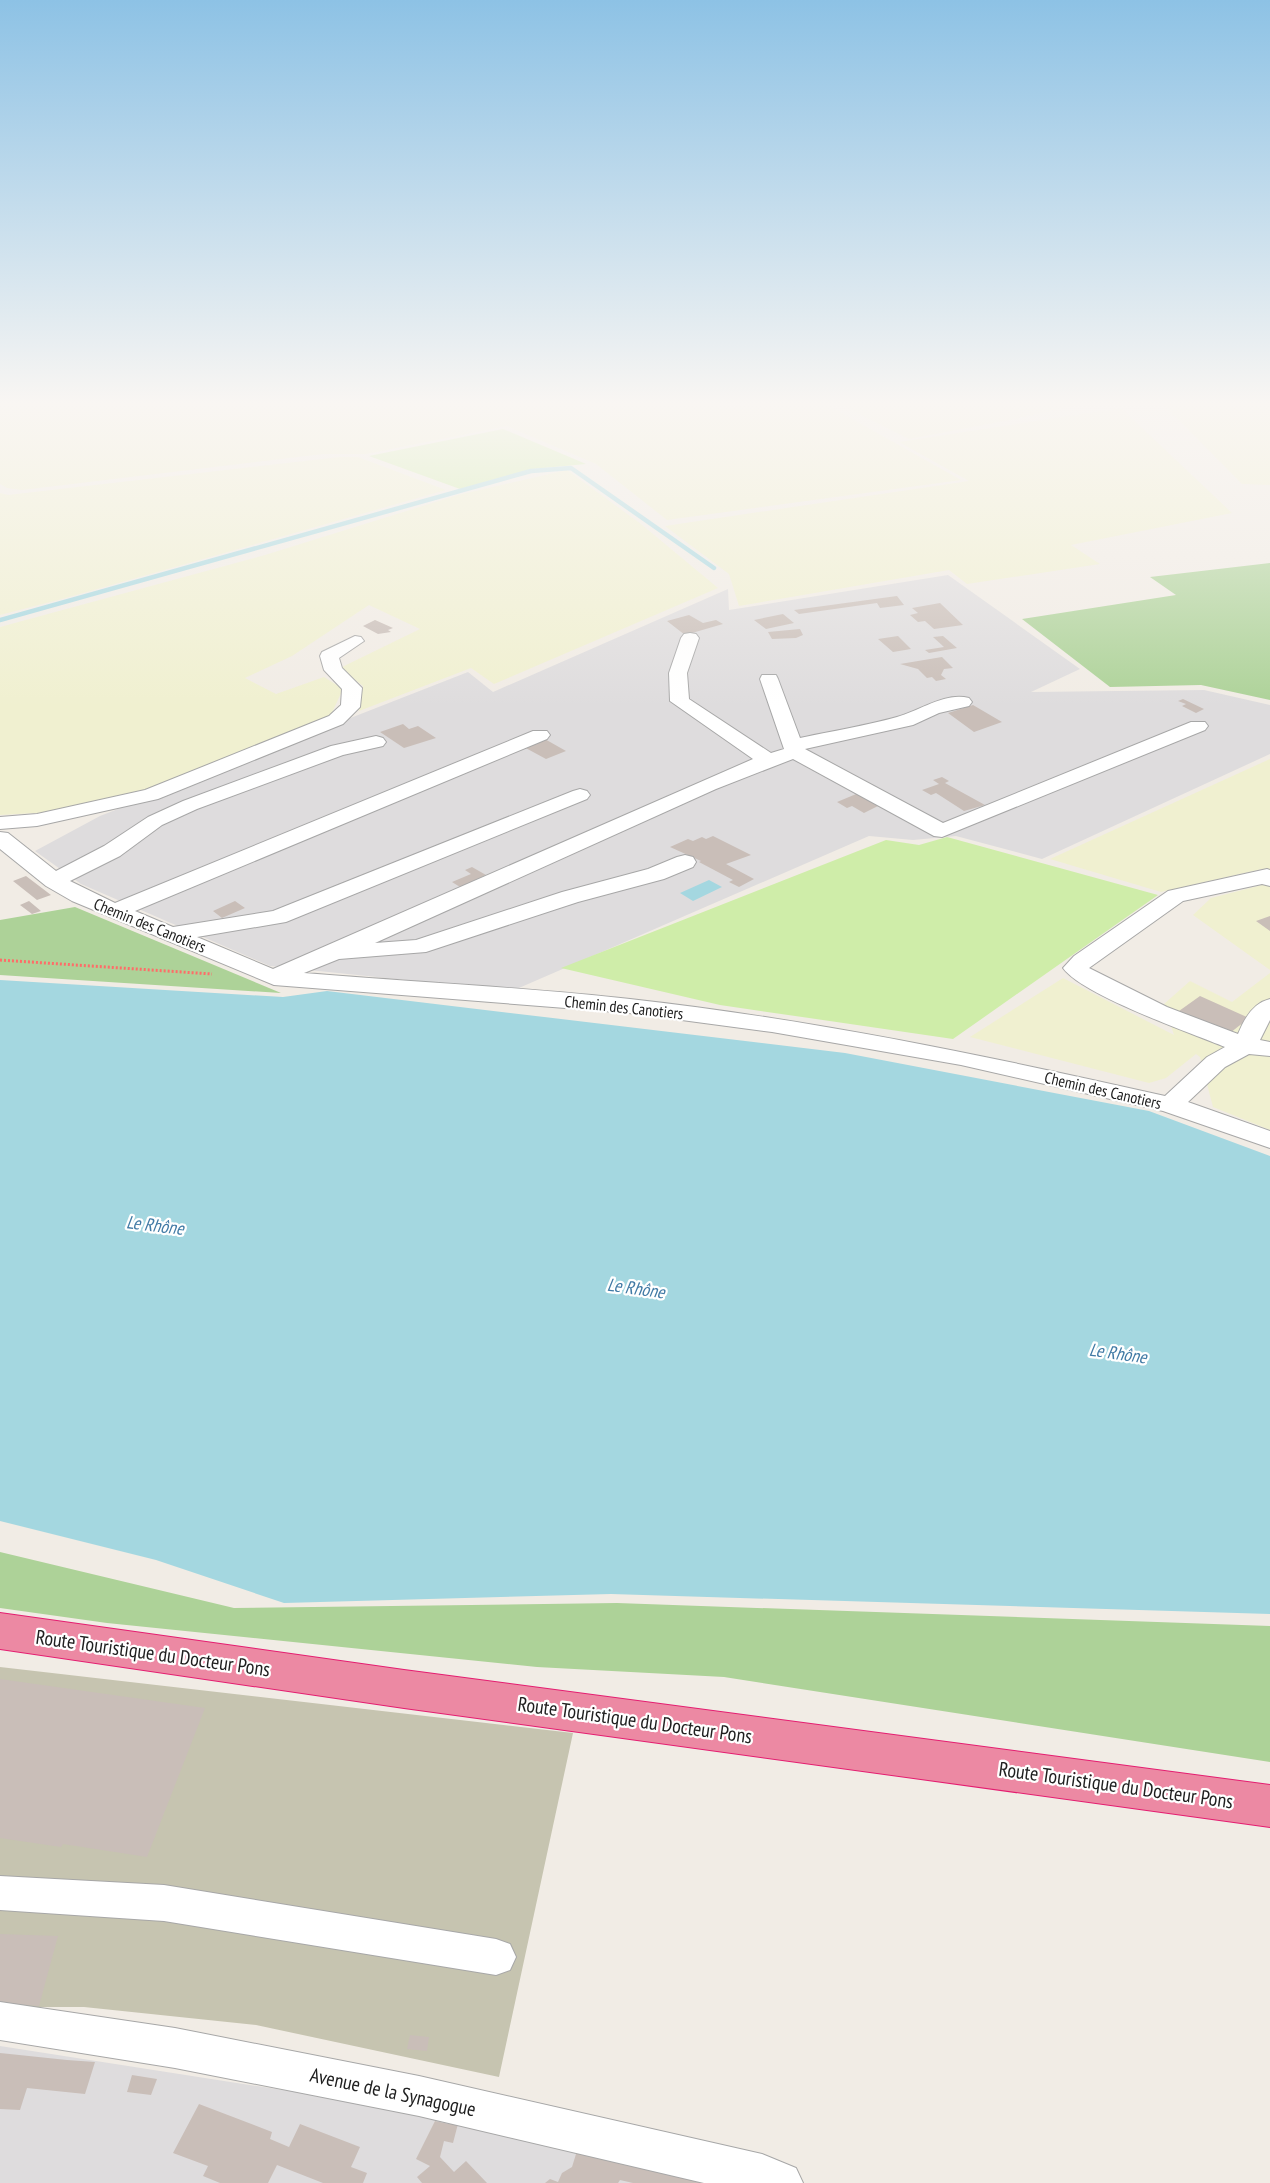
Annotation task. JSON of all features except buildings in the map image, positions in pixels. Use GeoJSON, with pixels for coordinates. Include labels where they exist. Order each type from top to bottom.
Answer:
{"type":"FeatureCollection","features":[{"type":"Feature","properties":{"kind":"highway","name":"Route Touristique du Docteur Pons"},"geometry":{"type":"LineString","coordinates":[[0,1631],[404,1689],[1270,1806]]}},
{"type":"Feature","properties":{"kind":"street"},"geometry":{"type":"LineString","coordinates":[[690,638],[678,673],[680,701],[768,760]]}},
{"type":"Feature","properties":{"kind":"street"},"geometry":{"type":"LineString","coordinates":[[0,824],[37,820],[151,795],[336,720],[350,707],[352,688],[333,670],[329,656],[355,641]]}},
{"type":"Feature","properties":{"kind":"street"},"geometry":{"type":"LineString","coordinates":[[769,679],[793,749],[942,831],[1198,726]]}},
{"type":"Feature","properties":{"kind":"street"},"geometry":{"type":"LineString","coordinates":[[274,978],[793,749],[906,721],[933,708],[962,702]]}},
{"type":"Feature","properties":{"kind":"street"},"geometry":{"type":"LineString","coordinates":[[115,911],[540,735]]}},
{"type":"Feature","properties":{"kind":"street"},"geometry":{"type":"LineString","coordinates":[[54,881],[112,851],[155,821],[190,805],[338,750],[376,742]]}},
{"type":"Feature","properties":{"kind":"street"},"geometry":{"type":"LineString","coordinates":[[172,934],[278,917],[580,795]]}},
{"type":"Feature","properties":{"kind":"street","name":"Chemin des Canotiers"},"geometry":{"type":"LineString","coordinates":[[0,838],[54,881],[115,911],[274,978],[629,1006],[772,1025],[961,1058],[1170,1105],[1270,1140]]}},
{"type":"Feature","properties":{"kind":"street"},"geometry":{"type":"LineString","coordinates":[[335,952],[417,947],[570,897],[656,874],[685,862]]}},
{"type":"Feature","properties":{"kind":"street"},"geometry":{"type":"LineString","coordinates":[[1270,879],[1267,876],[1176,896],[1082,961],[1076,968],[1084,976],[1158,1012],[1245,1046],[1270,1049]]}},
{"type":"Feature","properties":{"kind":"street"},"geometry":{"type":"LineString","coordinates":[[1170,1105],[1216,1062],[1245,1046],[1256,1020],[1270,1006]]}},
{"type":"Feature","properties":{"kind":"street"},"geometry":{"type":"LineString","coordinates":[[0,1893],[164,1903],[496,1957]]}},
{"type":"Feature","properties":{"kind":"street","name":"Avenue de la Synagogue"},"geometry":{"type":"LineString","coordinates":[[0,2021],[175,2048],[419,2096],[762,2175],[781,2183]]}},
{"type":"Feature","properties":{"kind":"path"},"geometry":{"type":"LineString","coordinates":[[0,960],[215,974]]}},
{"type":"Feature","properties":{"kind":"shaded area"},"geometry":{"type":"Polygon","coordinates":[[[948,575],[1080,669],[1031,692],[1204,690],[1270,705],[1270,754],[1042,859],[956,836],[913,840],[869,836],[512,991],[270,966],[81,884],[35,851],[100,816],[468,672],[493,692],[728,589],[729,610],[948,575]]]}},
{"type":"Feature","properties":{"kind":"shaded area"},"geometry":{"type":"Polygon","coordinates":[[[0,1667],[573,1733],[499,2077],[256,2025],[84,2007],[0,2007],[0,1667]]]}},
{"type":"Feature","properties":{"kind":"shaded area"},"geometry":{"type":"Polygon","coordinates":[[[0,2046],[520,2127],[721,2183],[0,2183],[0,2046]]]}},
{"type":"Feature","properties":{"kind":"green space"},"geometry":{"type":"Polygon","coordinates":[[[0,504],[397,504],[62,599],[0,615],[0,504]]]}},
{"type":"Feature","properties":{"kind":"green space"},"geometry":{"type":"Polygon","coordinates":[[[429,504],[613,504],[718,588],[494,684],[471,668],[359,711],[363,686],[340,668],[420,629],[369,605],[292,656],[245,678],[276,694],[324,677],[343,689],[329,719],[156,788],[54,812],[0,815],[0,627],[265,555],[429,504]]]}},
{"type":"Feature","properties":{"kind":"green space"},"geometry":{"type":"Polygon","coordinates":[[[647,504],[786,504],[667,520],[647,504]]]}},
{"type":"Feature","properties":{"kind":"green space"},"geometry":{"type":"Polygon","coordinates":[[[814,504],[1222,504],[1232,513],[1071,545],[1100,564],[967,584],[949,570],[739,606],[729,574],[665,526],[814,504]]]}},
{"type":"Feature","properties":{"kind":"green space"},"geometry":{"type":"Polygon","coordinates":[[[1270,563],[1270,700],[1201,685],[1110,687],[1022,619],[1176,595],[1150,577],[1270,563]]]}},
{"type":"Feature","properties":{"kind":"green space"},"geometry":{"type":"Polygon","coordinates":[[[1270,759],[1270,873],[1262,869],[1161,892],[1050,859],[1270,759]]]}},
{"type":"Feature","properties":{"kind":"green space"},"geometry":{"type":"Polygon","coordinates":[[[947,837],[1158,895],[953,1039],[720,1005],[561,968],[886,840],[919,845],[947,837]]]}},
{"type":"Feature","properties":{"kind":"green space"},"geometry":{"type":"Polygon","coordinates":[[[1270,883],[1270,970],[1193,915],[1211,898],[1270,883]]]}},
{"type":"Feature","properties":{"kind":"green space"},"geometry":{"type":"Polygon","coordinates":[[[75,907],[281,993],[0,975],[0,920],[75,907]]]}},
{"type":"Feature","properties":{"kind":"green space"},"geometry":{"type":"Polygon","coordinates":[[[1270,973],[1270,1130],[1213,1107],[1200,1057],[1196,1054],[1166,1078],[1149,1083],[970,1037],[1063,978],[1174,1035],[1164,1004],[1190,981],[1232,1002],[1270,973]]]}},
{"type":"Feature","properties":{"kind":"green space"},"geometry":{"type":"Polygon","coordinates":[[[0,1552],[234,1608],[617,1603],[1270,1626],[1270,1762],[724,1677],[537,1667],[107,1623],[0,1608],[0,1552]]]}},
{"type":"Feature","properties":{"kind":"water"},"geometry":{"type":"Polygon","coordinates":[[[709,880],[722,887],[693,901],[680,893],[709,880]]]}},
{"type":"Feature","properties":{"kind":"water","name":"Le Rhône"},"geometry":{"type":"Polygon","coordinates":[[[0,980],[283,997],[327,991],[845,1053],[1149,1111],[1270,1156],[1270,1614],[611,1594],[284,1603],[156,1560],[0,1521],[0,980]]]}},
{"type":"Feature","properties":{"kind":"waterway"},"geometry":{"type":"LineString","coordinates":[[0,620],[414,504]]}},
{"type":"Feature","properties":{"kind":"waterway"},"geometry":{"type":"LineString","coordinates":[[622,504],[714,568]]}}]}
